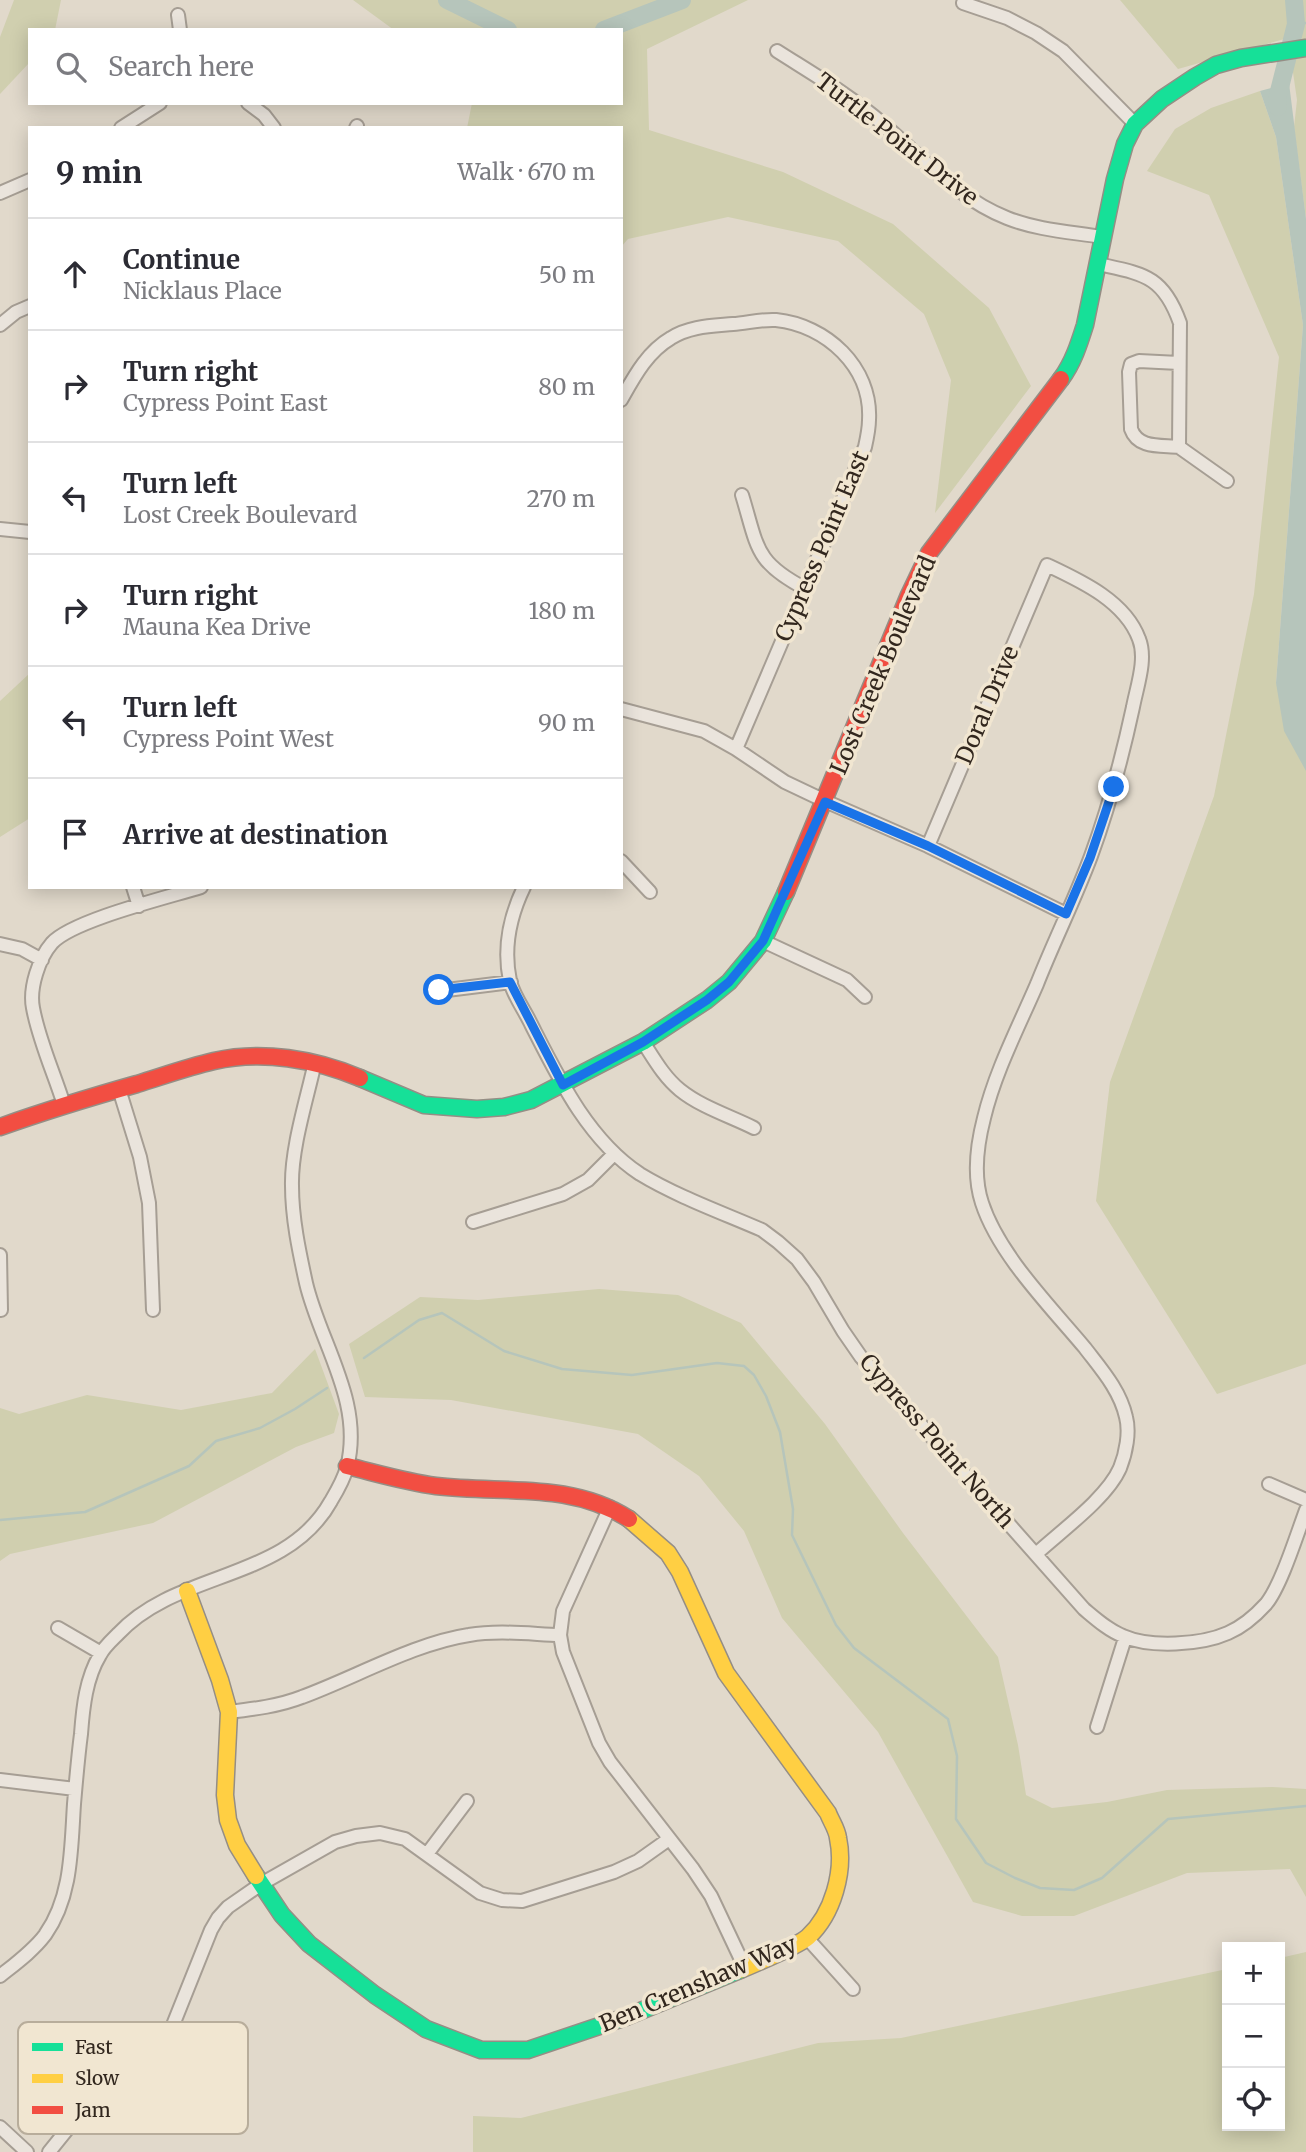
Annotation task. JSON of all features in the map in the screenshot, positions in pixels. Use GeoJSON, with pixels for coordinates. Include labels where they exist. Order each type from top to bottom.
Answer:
{"type":"FeatureCollection","features":[{"type":"Feature","properties":{"kind":"street"},"geometry":{"type":"LineString","coordinates":[[963,3],[1007,18],[1063,51],[1135,124]]}},
{"type":"Feature","properties":{"kind":"street"},"geometry":{"type":"LineString","coordinates":[[178,15],[180,28]]}},
{"type":"Feature","properties":{"kind":"street","name":"Lost Creek Boulevard"},"geometry":{"type":"LineString","coordinates":[[0,1127],[64,1105],[214,1061],[241,1057],[290,1058],[315,1062],[424,1105],[455,1109],[504,1107],[531,1100],[643,1042],[707,1000],[729,982],[763,941],[825,802],[929,553],[1068,371],[1077,353],[1090,310],[1102,237],[1123,149],[1135,124],[1162,99],[1221,64],[1306,48]]}},
{"type":"Feature","properties":{"kind":"street","name":"Turtle Point Drive"},"geometry":{"type":"LineString","coordinates":[[777,51],[842,92],[882,122],[953,186],[981,206],[1033,226],[1102,237]]}},
{"type":"Feature","properties":{"kind":"street"},"geometry":{"type":"LineString","coordinates":[[124,126],[157,105]]}},
{"type":"Feature","properties":{"kind":"street"},"geometry":{"type":"LineString","coordinates":[[251,105],[273,126]]}},
{"type":"Feature","properties":{"kind":"street"},"geometry":{"type":"LineString","coordinates":[[0,193],[28,181]]}},
{"type":"Feature","properties":{"kind":"street"},"geometry":{"type":"LineString","coordinates":[[1098,264],[1136,272],[1157,283],[1166,293],[1180,323],[1179,447]]}},
{"type":"Feature","properties":{"kind":"street"},"geometry":{"type":"LineString","coordinates":[[0,325],[28,307]]}},
{"type":"Feature","properties":{"kind":"street","name":"Cypress Point East"},"geometry":{"type":"LineString","coordinates":[[623,397],[650,355],[670,338],[691,328],[774,320],[796,324],[839,347],[858,370],[870,419],[865,447],[736,749]]}},
{"type":"Feature","properties":{"kind":"street"},"geometry":{"type":"LineString","coordinates":[[1180,363],[1139,361],[1131,364],[1129,372],[1133,435],[1147,444],[1179,447],[1227,481]]}},
{"type":"Feature","properties":{"kind":"street"},"geometry":{"type":"LineString","coordinates":[[742,495],[758,550],[769,565],[783,577],[806,589]]}},
{"type":"Feature","properties":{"kind":"street"},"geometry":{"type":"LineString","coordinates":[[0,530],[28,532]]}},
{"type":"Feature","properties":{"kind":"street","name":"Doral Drive"},"geometry":{"type":"LineString","coordinates":[[928,846],[1047,565],[1116,605],[1132,623],[1140,642],[1141,667],[1114,787],[1090,858],[1066,914]]}},
{"type":"Feature","properties":{"kind":"street"},"geometry":{"type":"LineString","coordinates":[[623,710],[704,731],[785,782],[928,846],[1066,914],[991,1091],[978,1147],[977,1174],[981,1201],[1004,1249],[1102,1370],[1119,1396],[1127,1419],[1127,1441],[1120,1467],[1108,1488],[1036,1554]]}},
{"type":"Feature","properties":{"kind":"street"},"geometry":{"type":"LineString","coordinates":[[623,863],[650,892]]}},
{"type":"Feature","properties":{"kind":"street"},"geometry":{"type":"LineString","coordinates":[[134,889],[139,906]]}},
{"type":"Feature","properties":{"kind":"street"},"geometry":{"type":"LineString","coordinates":[[64,1105],[32,1006],[34,981],[52,943],[73,928],[194,889]]}},
{"type":"Feature","properties":{"kind":"street"},"geometry":{"type":"LineString","coordinates":[[523,889],[509,928],[510,982],[563,1085]]}},
{"type":"Feature","properties":{"kind":"street"},"geometry":{"type":"LineString","coordinates":[[763,941],[847,980],[865,997]]}},
{"type":"Feature","properties":{"kind":"street"},"geometry":{"type":"LineString","coordinates":[[0,944],[22,949],[43,960]]}},
{"type":"Feature","properties":{"kind":"street"},"geometry":{"type":"LineString","coordinates":[[439,990],[510,982]]}},
{"type":"Feature","properties":{"kind":"street"},"geometry":{"type":"LineString","coordinates":[[643,1042],[663,1073],[680,1090],[754,1128]]}},
{"type":"Feature","properties":{"kind":"street"},"geometry":{"type":"LineString","coordinates":[[0,1976],[23,1958],[44,1936],[66,1890],[84,1702],[92,1672],[101,1653],[129,1622],[152,1606],[261,1562],[288,1548],[309,1531],[324,1513],[338,1490],[347,1466],[350,1416],[340,1376],[321,1330],[307,1284],[296,1228],[292,1184],[297,1143],[315,1062]]}},
{"type":"Feature","properties":{"kind":"street","name":"Cypress Point North"},"geometry":{"type":"LineString","coordinates":[[563,1085],[594,1131],[614,1154],[663,1186],[762,1230],[797,1259],[861,1356],[1084,1609],[1103,1625],[1125,1637],[1159,1644],[1188,1642],[1230,1633],[1250,1619],[1267,1602],[1306,1510]]}},
{"type":"Feature","properties":{"kind":"street"},"geometry":{"type":"LineString","coordinates":[[120,1089],[140,1157],[149,1203],[153,1310]]}},
{"type":"Feature","properties":{"kind":"street"},"geometry":{"type":"LineString","coordinates":[[473,1222],[563,1194],[588,1180],[614,1154]]}},
{"type":"Feature","properties":{"kind":"street"},"geometry":{"type":"LineString","coordinates":[[0,1255],[1,1310]]}},
{"type":"Feature","properties":{"kind":"street","name":"Ben Crenshaw Way"},"geometry":{"type":"LineString","coordinates":[[187,1591],[229,1712],[225,1795],[228,1820],[237,1845],[282,1915],[309,1944],[375,1995],[426,2029],[481,2050],[528,2050],[626,2017],[745,1968],[807,1938],[829,1909],[841,1858],[838,1836],[828,1813],[726,1673],[680,1572],[668,1553],[629,1519],[610,1507],[584,1498],[544,1492],[435,1486],[347,1466]]}},
{"type":"Feature","properties":{"kind":"street"},"geometry":{"type":"LineString","coordinates":[[1269,1484],[1306,1500]]}},
{"type":"Feature","properties":{"kind":"street"},"geometry":{"type":"LineString","coordinates":[[610,1507],[562,1611],[560,1635],[563,1652],[599,1742],[610,1762],[711,1896],[745,1968]]}},
{"type":"Feature","properties":{"kind":"street"},"geometry":{"type":"LineString","coordinates":[[58,1628],[101,1653]]}},
{"type":"Feature","properties":{"kind":"street"},"geometry":{"type":"LineString","coordinates":[[229,1712],[268,1707],[300,1698],[431,1644],[469,1634],[560,1635]]}},
{"type":"Feature","properties":{"kind":"street"},"geometry":{"type":"LineString","coordinates":[[1097,1727],[1125,1637]]}},
{"type":"Feature","properties":{"kind":"street"},"geometry":{"type":"LineString","coordinates":[[0,1780],[75,1788]]}},
{"type":"Feature","properties":{"kind":"street"},"geometry":{"type":"LineString","coordinates":[[427,1854],[467,1801]]}},
{"type":"Feature","properties":{"kind":"street"},"geometry":{"type":"LineString","coordinates":[[174,2022],[218,1918],[228,1907],[261,1884],[335,1842],[380,1833],[405,1839],[480,1893],[502,1900],[522,1900],[614,1872],[638,1861],[669,1839]]}},
{"type":"Feature","properties":{"kind":"street"},"geometry":{"type":"LineString","coordinates":[[807,1938],[853,1989]]}},
{"type":"Feature","properties":{"kind":"street"},"geometry":{"type":"LineString","coordinates":[[0,2127],[27,2152]]}},
{"type":"Feature","properties":{"kind":"street"},"geometry":{"type":"LineString","coordinates":[[48,2152],[63,2134]]}},
{"type":"Feature","properties":{"kind":"green space"},"geometry":{"type":"Polygon","coordinates":[[[14,0],[61,0],[55,28],[28,28],[28,64],[0,94],[0,37],[14,0]]]}},
{"type":"Feature","properties":{"kind":"green space"},"geometry":{"type":"Polygon","coordinates":[[[353,0],[748,0],[647,49],[649,130],[783,172],[893,224],[989,308],[1031,386],[935,513],[951,380],[924,314],[838,241],[728,217],[628,239],[623,245],[623,126],[467,126],[472,105],[623,105],[623,28],[391,28],[353,0]]]}},
{"type":"Feature","properties":{"kind":"green space"},"geometry":{"type":"Polygon","coordinates":[[[1120,0],[1306,0],[1306,219],[1294,127],[1297,100],[1288,38],[1178,69],[1120,0]]]}},
{"type":"Feature","properties":{"kind":"green space"},"geometry":{"type":"Polygon","coordinates":[[[1260,91],[1276,137],[1303,325],[1276,683],[1306,727],[1306,1364],[1217,1394],[1096,1201],[1110,1082],[1214,796],[1254,594],[1279,357],[1209,195],[1147,171],[1175,129],[1211,108],[1260,91]]]}},
{"type":"Feature","properties":{"kind":"green space"},"geometry":{"type":"Polygon","coordinates":[[[28,675],[28,819],[0,837],[0,701],[28,675]]]}},
{"type":"Feature","properties":{"kind":"green space"},"geometry":{"type":"Polygon","coordinates":[[[599,1289],[678,1295],[741,1323],[825,1424],[903,1533],[998,1657],[1018,1745],[1026,1795],[1052,1808],[1107,1802],[1167,1790],[1273,1787],[1306,1789],[1306,1897],[1290,1869],[1187,1873],[1074,1916],[1022,1916],[973,1902],[878,1732],[782,1618],[744,1531],[699,1476],[638,1434],[451,1400],[365,1397],[349,1344],[420,1297],[478,1300],[599,1289]]]}},
{"type":"Feature","properties":{"kind":"green space"},"geometry":{"type":"Polygon","coordinates":[[[315,1349],[339,1414],[334,1433],[296,1447],[153,1523],[10,1554],[0,1561],[0,1408],[19,1414],[87,1395],[181,1410],[272,1393],[315,1349]]]}},
{"type":"Feature","properties":{"kind":"green space"},"geometry":{"type":"Polygon","coordinates":[[[1306,1952],[1306,2152],[473,2152],[473,2116],[521,2118],[818,2043],[901,2038],[1222,1970],[1222,2131],[1285,2131],[1285,1957],[1306,1952]]]}},
{"type":"Feature","properties":{"kind":"shaded area"},"geometry":{"type":"Polygon","coordinates":[[[1289,83],[1306,219],[1306,771],[1284,731],[1276,683],[1303,325],[1276,137],[1260,91],[1289,83]]]}},
{"type":"Feature","properties":{"kind":"waterway"},"geometry":{"type":"LineString","coordinates":[[447,0],[504,28]]}},
{"type":"Feature","properties":{"kind":"waterway"},"geometry":{"type":"LineString","coordinates":[[609,28],[682,0]]}},
{"type":"Feature","properties":{"kind":"waterway"},"geometry":{"type":"LineString","coordinates":[[1278,107],[1277,99],[1296,24],[1294,0]]}},
{"type":"Feature","properties":{"kind":"waterway"},"geometry":{"type":"LineString","coordinates":[[1296,24],[1306,23]]}},
{"type":"Feature","properties":{"kind":"waterway"},"geometry":{"type":"LineString","coordinates":[[364,1358],[419,1320],[442,1313],[504,1351],[562,1369],[632,1375],[717,1363],[744,1366],[754,1375],[766,1396],[780,1432],[793,1509],[792,1535],[836,1625],[854,1648],[948,1719],[957,1756],[956,1819],[986,1863],[1015,1878],[1040,1888],[1074,1890],[1102,1878],[1168,1819],[1306,1806]]}},
{"type":"Feature","properties":{"kind":"waterway"},"geometry":{"type":"LineString","coordinates":[[0,1520],[85,1512],[189,1466],[216,1441],[260,1428],[327,1388]]}},
{"type":"Feature","properties":{"kind":"traffic: fast"},"geometry":{"type":"LineString","coordinates":[[1061,379],[1072,360],[1085,325],[1115,179],[1125,144],[1135,124],[1162,99],[1216,65],[1241,58],[1306,48]]}},
{"type":"Feature","properties":{"kind":"traffic: fast"},"geometry":{"type":"LineString","coordinates":[[360,1078],[424,1105],[477,1109],[504,1107],[531,1100],[643,1042],[707,1000],[729,982],[763,941],[786,892]]}},
{"type":"Feature","properties":{"kind":"traffic: fast"},"geometry":{"type":"LineString","coordinates":[[256,1876],[282,1915],[309,1944],[375,1995],[426,2029],[481,2050],[528,2050],[626,2017],[740,1970]]}},
{"type":"Feature","properties":{"kind":"traffic: slow"},"geometry":{"type":"LineString","coordinates":[[629,1519],[668,1553],[680,1572],[726,1673],[828,1813],[837,1835],[840,1851],[838,1878],[830,1904],[817,1927],[795,1945],[740,1970]]}},
{"type":"Feature","properties":{"kind":"traffic: slow"},"geometry":{"type":"LineString","coordinates":[[187,1591],[229,1712],[225,1795],[228,1820],[237,1845],[256,1876]]}},
{"type":"Feature","properties":{"kind":"traffic: jam"},"geometry":{"type":"LineString","coordinates":[[786,892],[909,595],[929,553],[1061,379]]}},
{"type":"Feature","properties":{"kind":"traffic: jam"},"geometry":{"type":"LineString","coordinates":[[0,1127],[185,1069],[232,1058],[288,1058],[307,1061],[360,1078]]}},
{"type":"Feature","properties":{"kind":"traffic: jam"},"geometry":{"type":"LineString","coordinates":[[347,1466],[436,1486],[559,1494],[606,1507],[629,1519]]}},
{"type":"Feature","properties":{"kind":"route"},"geometry":{"type":"LineString","coordinates":[[439,990],[510,982],[563,1085],[643,1042],[707,1000],[729,982],[763,941],[825,802],[928,846],[1066,914],[1090,858],[1114,787]]}}]}
